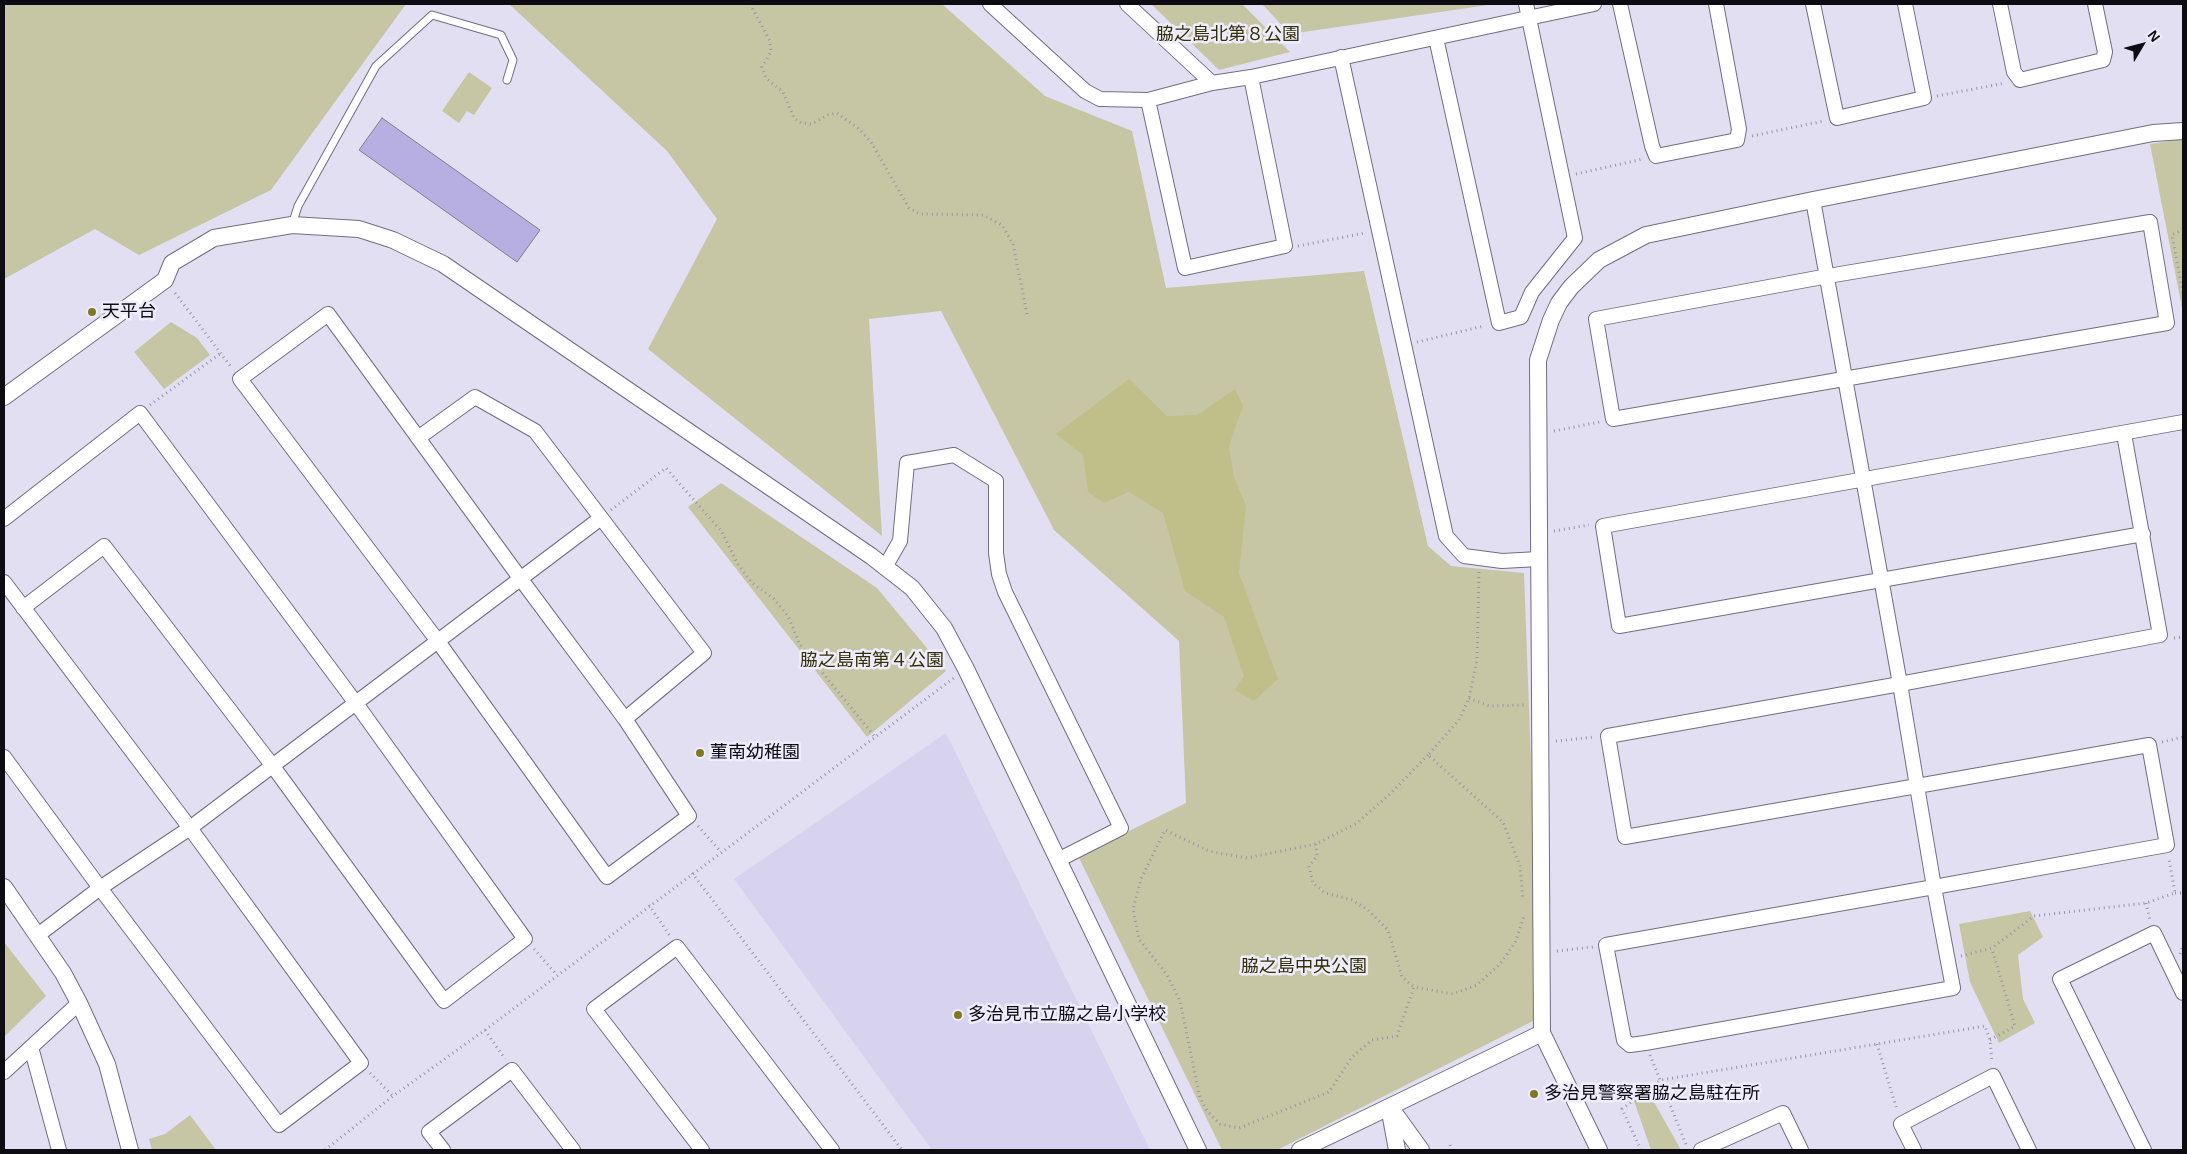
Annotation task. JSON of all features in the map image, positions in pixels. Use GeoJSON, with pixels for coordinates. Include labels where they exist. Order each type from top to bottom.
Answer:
{"type":"FeatureCollection","features":[{"type":"Feature","properties":{"kind":"street"},"geometry":{"type":"LineString","coordinates":[[990,4],[1085,92],[1100,99],[1148,100],[1212,83],[1251,77],[1436,38],[1527,10],[1594,4]]}},
{"type":"Feature","properties":{"kind":"street"},"geometry":{"type":"LineString","coordinates":[[1127,4],[1212,83]]}},
{"type":"Feature","properties":{"kind":"street"},"geometry":{"type":"LineString","coordinates":[[1620,4],[1652,146],[1656,156],[1736,140],[1740,128],[1716,4]]}},
{"type":"Feature","properties":{"kind":"street"},"geometry":{"type":"LineString","coordinates":[[1813,4],[1836,118],[1924,98],[1905,4]]}},
{"type":"Feature","properties":{"kind":"street"},"geometry":{"type":"LineString","coordinates":[[2000,4],[2014,72],[2020,80],[2103,60],[2105,52],[2095,4]]}},
{"type":"Feature","properties":{"kind":"street"},"geometry":{"type":"LineString","coordinates":[[1436,38],[1500,323],[1522,317],[1532,292],[1575,238],[1527,10]]}},
{"type":"Feature","properties":{"kind":"street"},"geometry":{"type":"LineString","coordinates":[[1342,57],[1446,536],[1464,556],[1502,561],[1538,559]]}},
{"type":"Feature","properties":{"kind":"street"},"geometry":{"type":"LineString","coordinates":[[1148,100],[1185,268],[1285,246],[1251,77]]}},
{"type":"Feature","properties":{"kind":"street"},"geometry":{"type":"LineString","coordinates":[[1599,1150],[1542,1033],[1538,360],[1559,302],[1571,287],[1599,260],[1646,235],[2153,133],[2183,131]]}},
{"type":"Feature","properties":{"kind":"street"},"geometry":{"type":"LineString","coordinates":[[1814,200],[1900,684],[1917,786],[1934,887],[1953,988],[1630,1045],[1624,1040],[1606,945],[1934,887],[2167,846],[2149,745],[1917,786],[1625,837],[1608,736],[1900,684],[2160,635],[2124,434]]}},
{"type":"Feature","properties":{"kind":"street"},"geometry":{"type":"LineString","coordinates":[[2150,222],[2167,323],[1845,380],[1612,419],[1596,319],[1828,276],[2150,222]]}},
{"type":"Feature","properties":{"kind":"street"},"geometry":{"type":"LineString","coordinates":[[4,397],[165,280],[172,263],[214,238],[292,225],[358,229],[393,240],[444,264],[885,566],[912,588],[944,628],[966,669],[1198,1150]]}},
{"type":"Feature","properties":{"kind":"street"},"geometry":{"type":"LineString","coordinates":[[328,314],[418,438],[625,719],[689,816],[607,877],[437,640],[240,379],[328,314]]}},
{"type":"Feature","properties":{"kind":"street"},"geometry":{"type":"LineString","coordinates":[[418,438],[475,397],[535,431],[704,654],[625,719]]}},
{"type":"Feature","properties":{"kind":"street"},"geometry":{"type":"LineString","coordinates":[[4,519],[140,412],[355,702],[525,940],[444,1001],[272,765],[104,546],[23,608]]}},
{"type":"Feature","properties":{"kind":"street"},"geometry":{"type":"LineString","coordinates":[[2143,534],[1619,626],[1602,526],[2183,422]]}},
{"type":"Feature","properties":{"kind":"street"},"geometry":{"type":"LineString","coordinates":[[885,566],[900,541],[907,463],[954,456],[996,481],[996,553],[1002,583],[1121,828],[1058,860]]}},
{"type":"Feature","properties":{"kind":"street"},"geometry":{"type":"LineString","coordinates":[[38,935],[100,888],[190,828],[601,518]]}},
{"type":"Feature","properties":{"kind":"street"},"geometry":{"type":"LineString","coordinates":[[4,582],[190,828],[361,1063],[279,1125],[100,888],[4,757]]}},
{"type":"Feature","properties":{"kind":"street"},"geometry":{"type":"LineString","coordinates":[[4,887],[63,972],[79,1003],[106,1064],[130,1150]]}},
{"type":"Feature","properties":{"kind":"street"},"geometry":{"type":"LineString","coordinates":[[2144,1150],[2060,979],[2154,933],[2183,993]]}},
{"type":"Feature","properties":{"kind":"street"},"geometry":{"type":"LineString","coordinates":[[702,1150],[594,1009],[677,947],[832,1150]]}},
{"type":"Feature","properties":{"kind":"street"},"geometry":{"type":"LineString","coordinates":[[4,1072],[79,1003]]}},
{"type":"Feature","properties":{"kind":"street"},"geometry":{"type":"LineString","coordinates":[[1300,1150],[1542,1033]]}},
{"type":"Feature","properties":{"kind":"street"},"geometry":{"type":"LineString","coordinates":[[31,1047],[59,1150]]}},
{"type":"Feature","properties":{"kind":"street"},"geometry":{"type":"LineString","coordinates":[[443,1150],[430,1132],[512,1070],[573,1150]]}},
{"type":"Feature","properties":{"kind":"street"},"geometry":{"type":"LineString","coordinates":[[1914,1150],[1901,1124],[1993,1076],[2029,1150]]}},
{"type":"Feature","properties":{"kind":"street"},"geometry":{"type":"LineString","coordinates":[[1390,1107],[1397,1150]]}},
{"type":"Feature","properties":{"kind":"street"},"geometry":{"type":"LineString","coordinates":[[1390,1107],[1421,1150]]}},
{"type":"Feature","properties":{"kind":"street"},"geometry":{"type":"LineString","coordinates":[[1701,1150],[1783,1113],[1801,1150]]}},
{"type":"Feature","properties":{"kind":"lane"},"geometry":{"type":"LineString","coordinates":[[292,225],[298,206],[376,66],[432,16],[501,36],[513,60],[507,80]]}},
{"type":"Feature","properties":{"kind":"path"},"geometry":{"type":"LineString","coordinates":[[750,4],[770,41],[770,52],[762,67],[766,78],[782,92],[794,118],[801,123],[811,124],[828,114],[837,113],[859,129],[871,142],[909,208],[920,214],[983,215],[1002,225],[1013,244],[1027,314]]}},
{"type":"Feature","properties":{"kind":"path"},"geometry":{"type":"LineString","coordinates":[[1924,98],[2020,80]]}},
{"type":"Feature","properties":{"kind":"path"},"geometry":{"type":"LineString","coordinates":[[1736,140],[1836,118]]}},
{"type":"Feature","properties":{"kind":"path"},"geometry":{"type":"LineString","coordinates":[[1563,177],[1656,156]]}},
{"type":"Feature","properties":{"kind":"path"},"geometry":{"type":"LineString","coordinates":[[2183,228],[2172,235],[2183,293]]}},
{"type":"Feature","properties":{"kind":"path"},"geometry":{"type":"LineString","coordinates":[[1285,246],[1290,248],[1381,230]]}},
{"type":"Feature","properties":{"kind":"path"},"geometry":{"type":"LineString","coordinates":[[165,280],[240,379]]}},
{"type":"Feature","properties":{"kind":"path"},"geometry":{"type":"LineString","coordinates":[[1404,345],[1500,323]]}},
{"type":"Feature","properties":{"kind":"path"},"geometry":{"type":"LineString","coordinates":[[140,412],[221,353]]}},
{"type":"Feature","properties":{"kind":"path"},"geometry":{"type":"LineString","coordinates":[[1539,434],[1612,419]]}},
{"type":"Feature","properties":{"kind":"path"},"geometry":{"type":"LineString","coordinates":[[601,518],[666,468],[722,532],[737,563],[751,582],[774,599],[788,616],[800,645],[875,737]]}},
{"type":"Feature","properties":{"kind":"path"},"geometry":{"type":"LineString","coordinates":[[1539,534],[1588,525],[1602,526]]}},
{"type":"Feature","properties":{"kind":"path"},"geometry":{"type":"LineString","coordinates":[[1414,987],[1398,1036],[1372,1040],[1352,1057],[1329,1092],[1239,1128],[1220,1124],[1207,1111],[1200,1098],[1180,1000],[1167,975],[1139,939],[1133,909],[1141,879],[1165,830],[1209,851],[1247,858],[1316,844],[1357,823],[1390,794],[1460,720],[1469,698],[1477,660],[1479,559]]}},
{"type":"Feature","properties":{"kind":"path"},"geometry":{"type":"LineString","coordinates":[[325,1150],[394,1096],[485,1030],[649,905],[966,669]]}},
{"type":"Feature","properties":{"kind":"path"},"geometry":{"type":"LineString","coordinates":[[1469,698],[1489,706],[1540,705]]}},
{"type":"Feature","properties":{"kind":"path"},"geometry":{"type":"LineString","coordinates":[[1540,742],[1608,736]]}},
{"type":"Feature","properties":{"kind":"path"},"geometry":{"type":"LineString","coordinates":[[2149,745],[2183,737]]}},
{"type":"Feature","properties":{"kind":"path"},"geometry":{"type":"LineString","coordinates":[[1428,755],[1503,822],[1520,866],[1524,905]]}},
{"type":"Feature","properties":{"kind":"path"},"geometry":{"type":"LineString","coordinates":[[689,816],[721,852]]}},
{"type":"Feature","properties":{"kind":"path"},"geometry":{"type":"LineString","coordinates":[[1316,844],[1317,856],[1309,866],[1313,884],[1325,893],[1352,900],[1368,910],[1388,930],[1402,978],[1414,987],[1453,994],[1477,985],[1500,964],[1515,943],[1525,914]]}},
{"type":"Feature","properties":{"kind":"path"},"geometry":{"type":"LineString","coordinates":[[2167,846],[2176,893]]}},
{"type":"Feature","properties":{"kind":"path"},"geometry":{"type":"LineString","coordinates":[[692,873],[902,1150]]}},
{"type":"Feature","properties":{"kind":"path"},"geometry":{"type":"LineString","coordinates":[[1948,960],[1992,948],[2034,916],[2146,903],[2183,892]]}},
{"type":"Feature","properties":{"kind":"path"},"geometry":{"type":"LineString","coordinates":[[649,905],[677,947]]}},
{"type":"Feature","properties":{"kind":"path"},"geometry":{"type":"LineString","coordinates":[[525,940],[557,975]]}},
{"type":"Feature","properties":{"kind":"path"},"geometry":{"type":"LineString","coordinates":[[1542,952],[1606,945]]}},
{"type":"Feature","properties":{"kind":"path"},"geometry":{"type":"LineString","coordinates":[[1990,1040],[2015,1026],[1992,948]]}},
{"type":"Feature","properties":{"kind":"path"},"geometry":{"type":"LineString","coordinates":[[1641,1150],[1622,1109],[1661,1080],[1985,1026],[1990,1040],[1993,1076]]}},
{"type":"Feature","properties":{"kind":"path"},"geometry":{"type":"LineString","coordinates":[[485,1030],[512,1070]]}},
{"type":"Feature","properties":{"kind":"path"},"geometry":{"type":"LineString","coordinates":[[1645,1043],[1688,1150]]}},
{"type":"Feature","properties":{"kind":"path"},"geometry":{"type":"LineString","coordinates":[[1877,1044],[1901,1124]]}},
{"type":"Feature","properties":{"kind":"path"},"geometry":{"type":"LineString","coordinates":[[361,1063],[394,1096]]}},
{"type":"Feature","properties":{"kind":"path"},"geometry":{"type":"LineString","coordinates":[[1450,1145],[1452,1150]]}},
{"type":"Feature","properties":{"kind":"shaded area"},"geometry":{"type":"Polygon","coordinates":[[[1129,379],[1167,416],[1197,415],[1235,389],[1243,406],[1229,446],[1234,477],[1246,506],[1239,573],[1278,679],[1254,701],[1235,690],[1244,676],[1224,617],[1185,591],[1163,513],[1129,492],[1104,503],[1088,492],[1083,455],[1056,434],[1129,379]]]}},
{"type":"Feature","properties":{"kind":"shaded area","name":"多治見市立脇之島小学校"},"geometry":{"type":"Polygon","coordinates":[[[946,733],[1150,1150],[932,1150],[734,879],[946,733]]]}},
{"type":"Feature","properties":{"kind":"green space"},"geometry":{"type":"Polygon","coordinates":[[[4,4],[406,4],[271,190],[139,255],[95,229],[4,279],[4,4]]]}},
{"type":"Feature","properties":{"kind":"green space","name":"脇之島中央公園"},"geometry":{"type":"Polygon","coordinates":[[[509,4],[942,4],[1045,96],[1132,131],[1166,288],[1364,271],[1428,546],[1451,566],[1524,573],[1540,1006],[1533,1021],[1277,1150],[1222,1150],[1078,856],[1186,803],[1179,641],[1054,530],[941,311],[869,319],[882,536],[648,349],[717,219],[667,151],[509,4]]]}},
{"type":"Feature","properties":{"kind":"green space","name":"脇之島北第８公園"},"geometry":{"type":"Polygon","coordinates":[[[1151,4],[1242,4],[1290,52],[1219,70],[1151,4]]]}},
{"type":"Feature","properties":{"kind":"green space"},"geometry":{"type":"Polygon","coordinates":[[[1262,4],[1488,4],[1488,5],[1290,34],[1262,4]]]}},
{"type":"Feature","properties":{"kind":"green space"},"geometry":{"type":"Polygon","coordinates":[[[469,72],[492,88],[474,115],[467,111],[459,123],[442,111],[469,72]]]}},
{"type":"Feature","properties":{"kind":"green space"},"geometry":{"type":"Polygon","coordinates":[[[2183,139],[2183,313],[2150,144],[2183,139]]]}},
{"type":"Feature","properties":{"kind":"green space"},"geometry":{"type":"Polygon","coordinates":[[[171,322],[197,338],[210,355],[164,389],[134,352],[171,322]]]}},
{"type":"Feature","properties":{"kind":"green space","name":"脇之島南第４公園"},"geometry":{"type":"Polygon","coordinates":[[[721,483],[877,588],[946,671],[867,737],[688,507],[721,483]]]}},
{"type":"Feature","properties":{"kind":"green space"},"geometry":{"type":"Polygon","coordinates":[[[2030,911],[2043,937],[2018,955],[2023,999],[2035,1023],[1999,1043],[1970,982],[1959,924],[2030,911]]]}},
{"type":"Feature","properties":{"kind":"green space"},"geometry":{"type":"Polygon","coordinates":[[[4,942],[46,996],[4,1037],[4,942]]]}},
{"type":"Feature","properties":{"kind":"green space"},"geometry":{"type":"Polygon","coordinates":[[[1633,1098],[1654,1102],[1681,1150],[1651,1150],[1633,1098]]]}},
{"type":"Feature","properties":{"kind":"green space"},"geometry":{"type":"Polygon","coordinates":[[[190,1115],[216,1150],[152,1150],[149,1139],[165,1134],[190,1115]]]}},
{"type":"Feature","properties":{"kind":"building"},"geometry":{"type":"Polygon","coordinates":[[[382,118],[540,230],[517,262],[359,150],[382,118]]]}},
{"type":"Feature","properties":{"kind":"place","name":"天平台"},"geometry":{"type":"Point","coordinates":[92,312]}},
{"type":"Feature","properties":{"kind":"place","name":"菫南幼稚園"},"geometry":{"type":"Point","coordinates":[700,753]}},
{"type":"Feature","properties":{"kind":"place","name":"多治見市立脇之島小学校"},"geometry":{"type":"Point","coordinates":[958,1015]}},
{"type":"Feature","properties":{"kind":"place","name":"多治見警察署脇之島駐在所"},"geometry":{"type":"Point","coordinates":[1534,1094]}}]}
